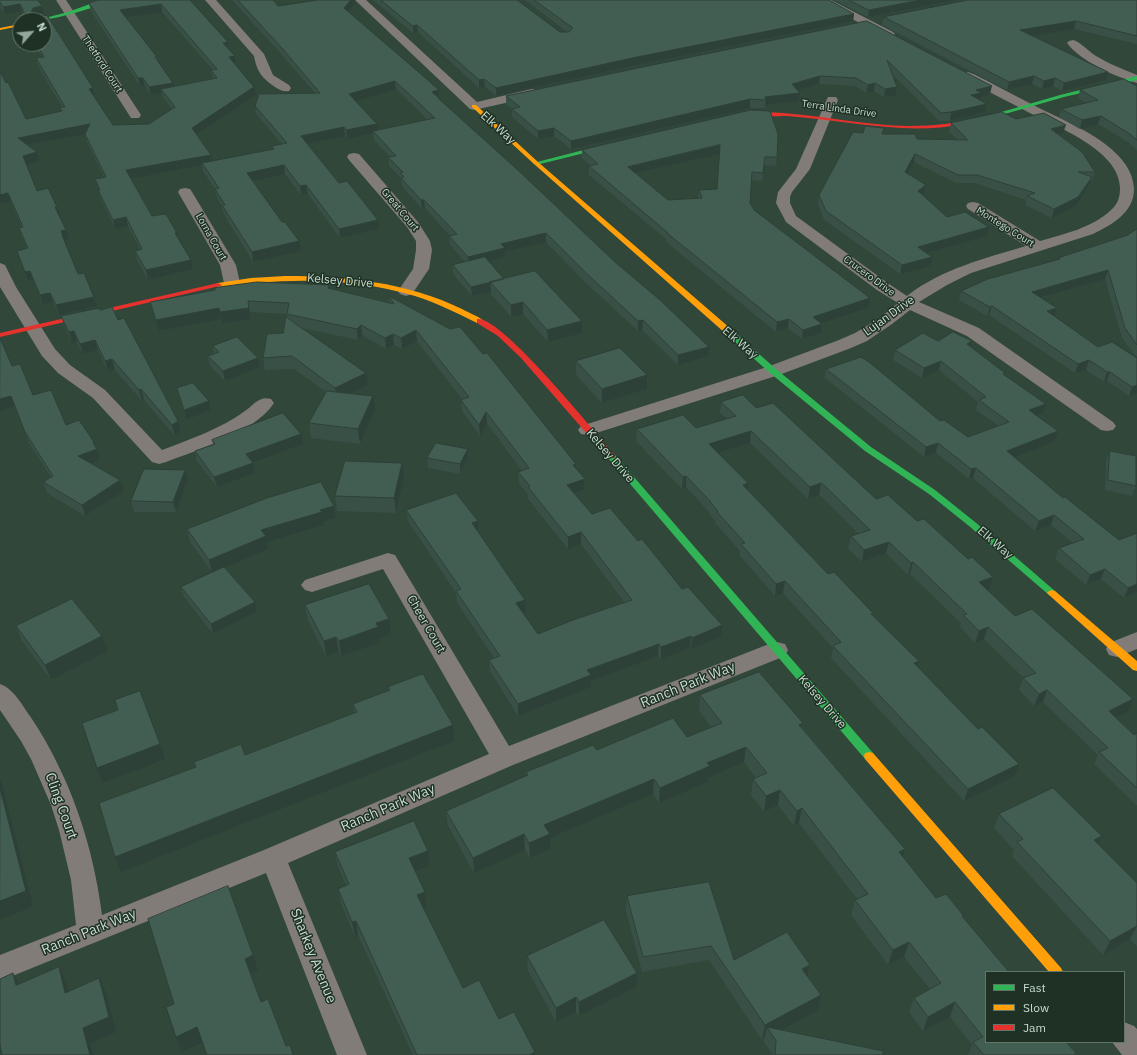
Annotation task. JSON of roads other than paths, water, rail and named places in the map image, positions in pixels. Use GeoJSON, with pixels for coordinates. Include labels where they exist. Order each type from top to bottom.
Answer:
{"type":"FeatureCollection","features":[{"type":"Feature","properties":{"kind":"street","name":"Thetford Court"},"geometry":{"type":"LineString","coordinates":[[61,0],[135,115]]}},
{"type":"Feature","properties":{"kind":"street"},"geometry":{"type":"LineString","coordinates":[[52,17],[69,13],[106,0]]}},
{"type":"Feature","properties":{"kind":"street"},"geometry":{"type":"LineString","coordinates":[[210,0],[260,56],[262,66],[268,77],[285,88]]}},
{"type":"Feature","properties":{"kind":"street","name":"Elk Way"},"geometry":{"type":"LineString","coordinates":[[360,0],[536,163],[773,371],[868,449],[932,492],[972,524],[1137,667]]}},
{"type":"Feature","properties":{"kind":"street"},"geometry":{"type":"LineString","coordinates":[[823,0],[902,41]]}},
{"type":"Feature","properties":{"kind":"street"},"geometry":{"type":"LineString","coordinates":[[846,27],[882,20]]}},
{"type":"Feature","properties":{"kind":"street"},"geometry":{"type":"LineString","coordinates":[[0,29],[12,27]]}},
{"type":"Feature","properties":{"kind":"street"},"geometry":{"type":"LineString","coordinates":[[1072,43],[1089,57],[1136,79]]}},
{"type":"Feature","properties":{"kind":"street","name":"Lujan Drive"},"geometry":{"type":"LineString","coordinates":[[587,430],[773,371],[861,337],[940,282],[966,270],[1088,231],[1109,220],[1123,206],[1132,192],[1126,178],[1116,162],[1109,155],[1091,141],[957,70]]}},
{"type":"Feature","properties":{"kind":"street","name":"Terra Linda Drive"},"geometry":{"type":"LineString","coordinates":[[729,117],[750,113],[778,113],[888,127],[935,128],[975,121],[1047,100],[1136,79]]}},
{"type":"Feature","properties":{"kind":"street"},"geometry":{"type":"LineString","coordinates":[[474,106],[544,91]]}},
{"type":"Feature","properties":{"kind":"street"},"geometry":{"type":"LineString","coordinates":[[824,119],[832,100]]}},
{"type":"Feature","properties":{"kind":"street","name":"Crucero Drive"},"geometry":{"type":"LineString","coordinates":[[824,119],[803,170],[799,176],[786,188],[782,195],[782,203],[785,211],[792,219],[883,287],[908,303],[973,332],[1107,426]]}},
{"type":"Feature","properties":{"kind":"street"},"geometry":{"type":"LineString","coordinates":[[536,163],[621,143]]}},
{"type":"Feature","properties":{"kind":"street","name":"Great Court"},"geometry":{"type":"LineString","coordinates":[[354,157],[413,225],[423,241],[424,250],[421,269],[406,291]]}},
{"type":"Feature","properties":{"kind":"street","name":"Lorna Court"},"geometry":{"type":"LineString","coordinates":[[185,192],[224,257],[232,283]]}},
{"type":"Feature","properties":{"kind":"street","name":"Montego Court"},"geometry":{"type":"LineString","coordinates":[[973,206],[1038,247]]}},
{"type":"Feature","properties":{"kind":"street"},"geometry":{"type":"LineString","coordinates":[[0,268],[8,287],[48,352],[64,369],[98,394],[160,458],[242,422],[257,412],[265,403]]}},
{"type":"Feature","properties":{"kind":"street","name":"Kelsey Drive"},"geometry":{"type":"LineString","coordinates":[[0,335],[232,283],[272,279],[314,278],[354,281],[406,291],[438,301],[467,313],[504,337],[524,356],[1038,952],[1056,971]]}},
{"type":"Feature","properties":{"kind":"street","name":"Cheer Court"},"geometry":{"type":"LineString","coordinates":[[312,585],[388,560],[504,758]]}},
{"type":"Feature","properties":{"kind":"street"},"geometry":{"type":"LineString","coordinates":[[1117,649],[1137,640]]}},
{"type":"Feature","properties":{"kind":"street","name":"Ranch Park Way"},"geometry":{"type":"LineString","coordinates":[[0,968],[273,858],[504,758],[777,650]]}},
{"type":"Feature","properties":{"kind":"street","name":"Cling Court"},"geometry":{"type":"LineString","coordinates":[[0,693],[9,703],[40,753],[58,791],[73,833],[84,880],[91,931]]}},
{"type":"Feature","properties":{"kind":"street","name":"Sharkey Avenue"},"geometry":{"type":"LineString","coordinates":[[273,858],[352,1055]]}},
{"type":"Feature","properties":{"kind":"street"},"geometry":{"type":"LineString","coordinates":[[1125,1037],[1137,1051]]}}]}
